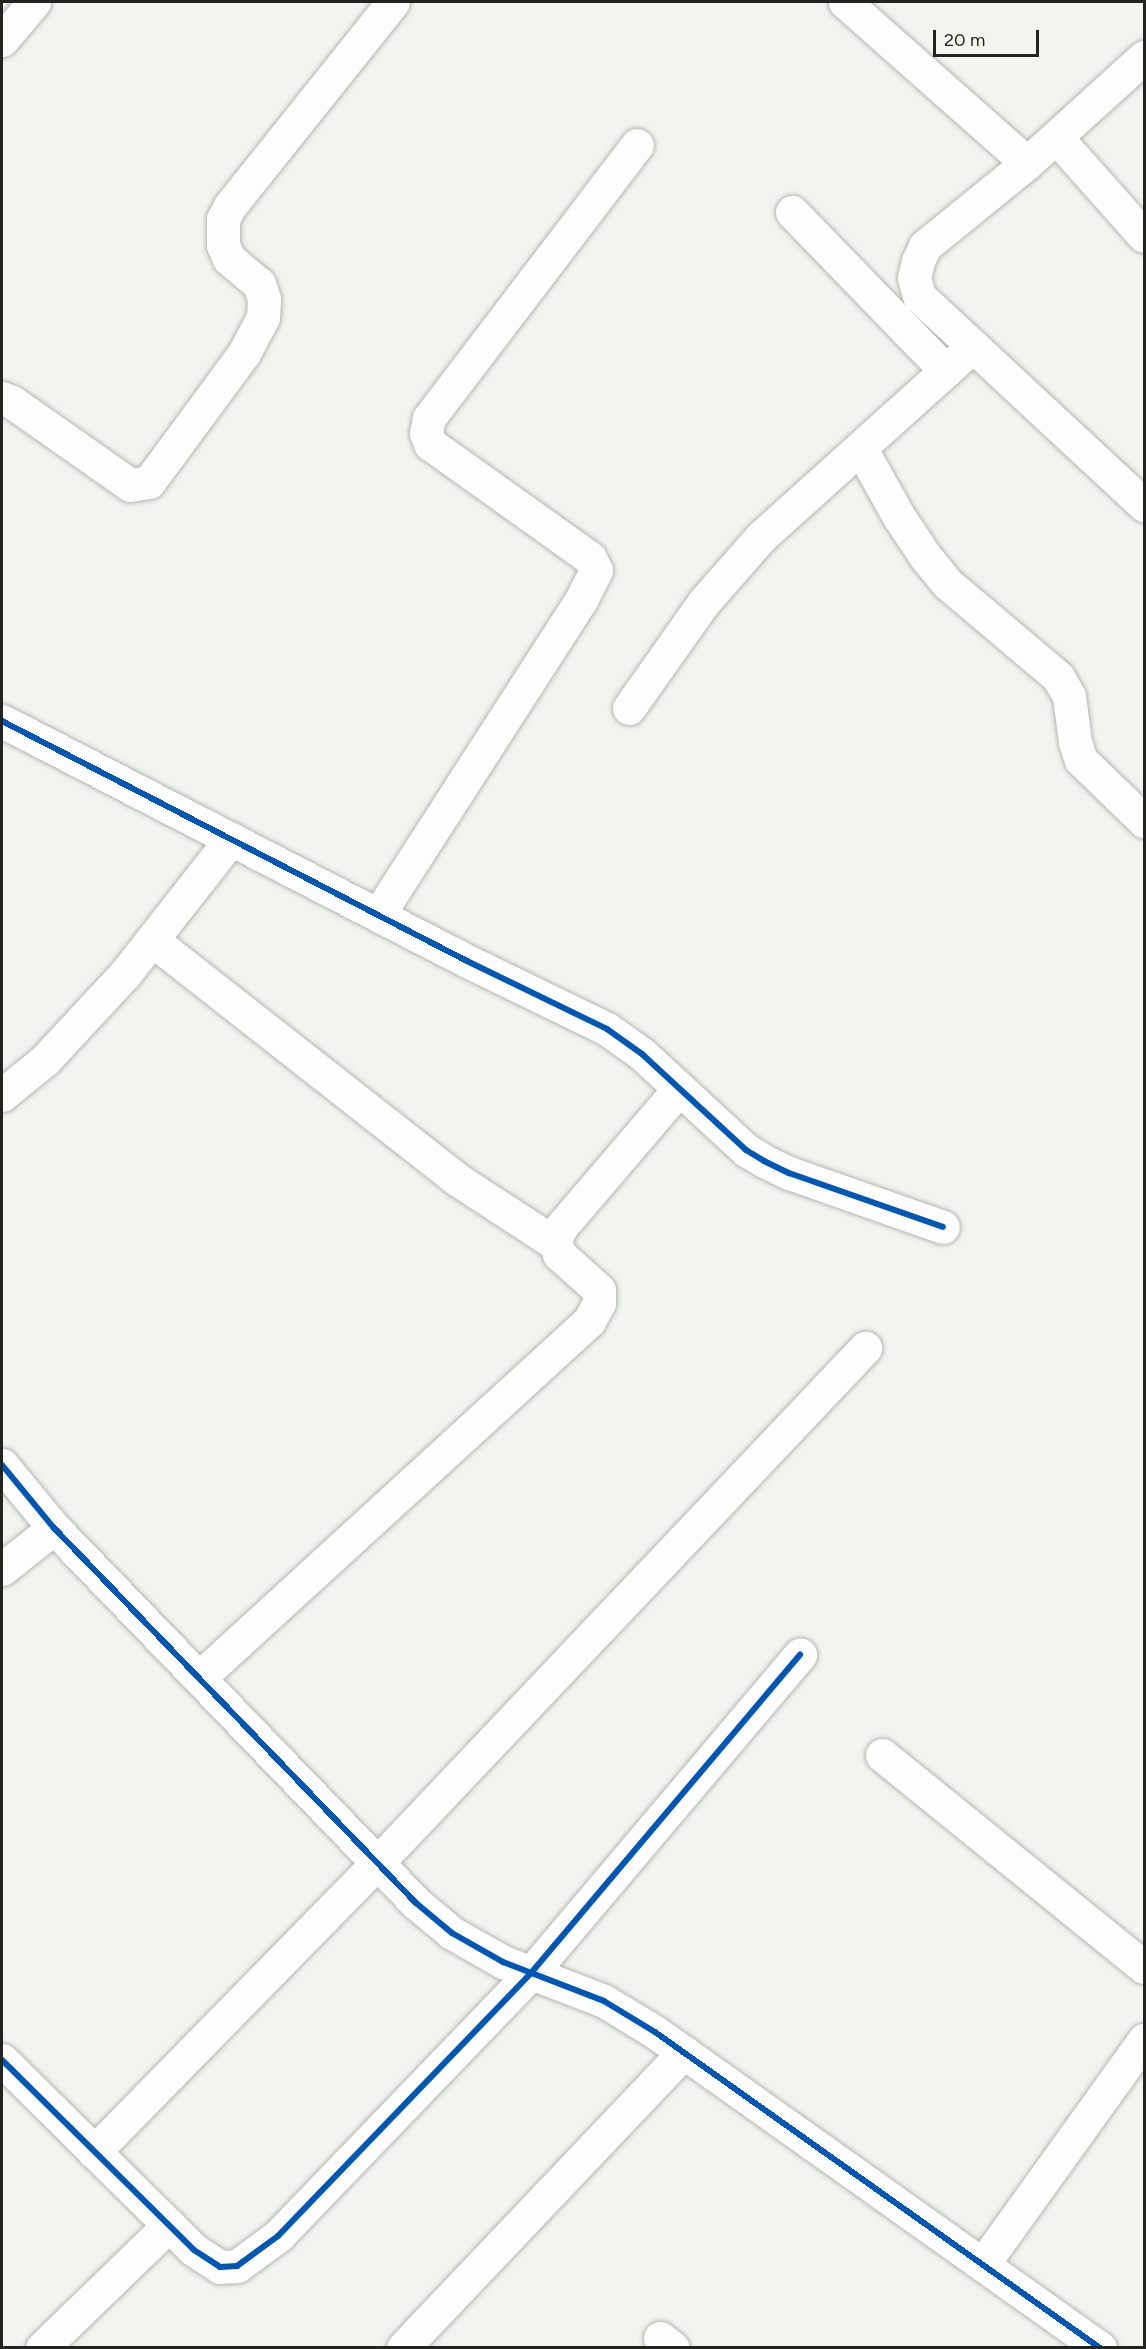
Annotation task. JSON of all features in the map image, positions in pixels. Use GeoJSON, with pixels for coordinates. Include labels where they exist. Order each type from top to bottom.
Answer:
{"type":"FeatureCollection","features":[{"type":"Feature","properties":{"kind":"street"},"geometry":{"type":"LineString","coordinates":[[2,40],[34,2]]}},
{"type":"Feature","properties":{"kind":"street"},"geometry":{"type":"LineString","coordinates":[[2,398],[12,402],[130,485],[149,482],[244,353],[263,318],[264,299],[259,284],[229,259],[223,245],[223,219],[230,206],[393,2]]}},
{"type":"Feature","properties":{"kind":"street"},"geometry":{"type":"LineString","coordinates":[[845,2],[1027,163]]}},
{"type":"Feature","properties":{"kind":"street"},"geometry":{"type":"LineString","coordinates":[[1144,57],[1027,163],[925,246],[918,261],[914,279],[919,296],[1144,505]]}},
{"type":"Feature","properties":{"kind":"street"},"geometry":{"type":"LineString","coordinates":[[1056,137],[1144,236]]}},
{"type":"Feature","properties":{"kind":"street"},"geometry":{"type":"LineString","coordinates":[[378,915],[582,598],[596,570],[590,558],[430,444],[426,433],[429,418],[637,145]]}},
{"type":"Feature","properties":{"kind":"street"},"geometry":{"type":"LineString","coordinates":[[792,212],[946,371]]}},
{"type":"Feature","properties":{"kind":"street"},"geometry":{"type":"LineString","coordinates":[[629,708],[703,603],[761,537],[974,346]]}},
{"type":"Feature","properties":{"kind":"street"},"geometry":{"type":"LineString","coordinates":[[861,449],[899,517],[925,556],[948,584],[1058,677],[1069,696],[1075,742],[1081,760],[1144,821]]}},
{"type":"Feature","properties":{"kind":"street"},"geometry":{"type":"LineString","coordinates":[[2,721],[378,915],[607,1029],[642,1054],[746,1150],[764,1161],[789,1173],[943,1227]]}},
{"type":"Feature","properties":{"kind":"street"},"geometry":{"type":"LineString","coordinates":[[2,1095],[45,1060],[125,974],[231,839]]}},
{"type":"Feature","properties":{"kind":"street"},"geometry":{"type":"LineString","coordinates":[[152,940],[458,1179],[556,1244]]}},
{"type":"Feature","properties":{"kind":"street"},"geometry":{"type":"LineString","coordinates":[[199,1678],[589,1321],[599,1303],[599,1290],[559,1254],[556,1244],[561,1227],[679,1089]]}},
{"type":"Feature","properties":{"kind":"street"},"geometry":{"type":"LineString","coordinates":[[94,2152],[379,1861],[865,1348]]}},
{"type":"Feature","properties":{"kind":"street"},"geometry":{"type":"LineString","coordinates":[[2,1465],[54,1528],[379,1861],[416,1903],[452,1933],[503,1962],[604,2001],[684,2052],[1100,2348]]}},
{"type":"Feature","properties":{"kind":"street"},"geometry":{"type":"LineString","coordinates":[[2,1569],[54,1528]]}},
{"type":"Feature","properties":{"kind":"street"},"geometry":{"type":"LineString","coordinates":[[2,2060],[194,2250],[220,2267],[237,2266],[278,2236],[531,1973],[800,1655]]}},
{"type":"Feature","properties":{"kind":"street"},"geometry":{"type":"LineString","coordinates":[[882,1755],[1144,1967]]}},
{"type":"Feature","properties":{"kind":"street"},"geometry":{"type":"LineString","coordinates":[[983,2264],[1144,2040]]}},
{"type":"Feature","properties":{"kind":"street"},"geometry":{"type":"LineString","coordinates":[[403,2348],[684,2052]]}},
{"type":"Feature","properties":{"kind":"street"},"geometry":{"type":"LineString","coordinates":[[42,2348],[169,2225]]}},
{"type":"Feature","properties":{"kind":"cycle path"},"geometry":{"type":"LineString","coordinates":[[2,721],[467,961],[607,1029],[642,1054],[746,1150],[764,1161],[789,1173],[943,1227]]}},
{"type":"Feature","properties":{"kind":"cycle path"},"geometry":{"type":"LineString","coordinates":[[2,1465],[54,1528],[416,1903],[452,1933],[503,1962],[604,2001],[655,2032],[1100,2348]]}},
{"type":"Feature","properties":{"kind":"cycle path"},"geometry":{"type":"LineString","coordinates":[[2,2060],[194,2250],[220,2267],[237,2266],[278,2236],[531,1973],[800,1655]]}}]}
